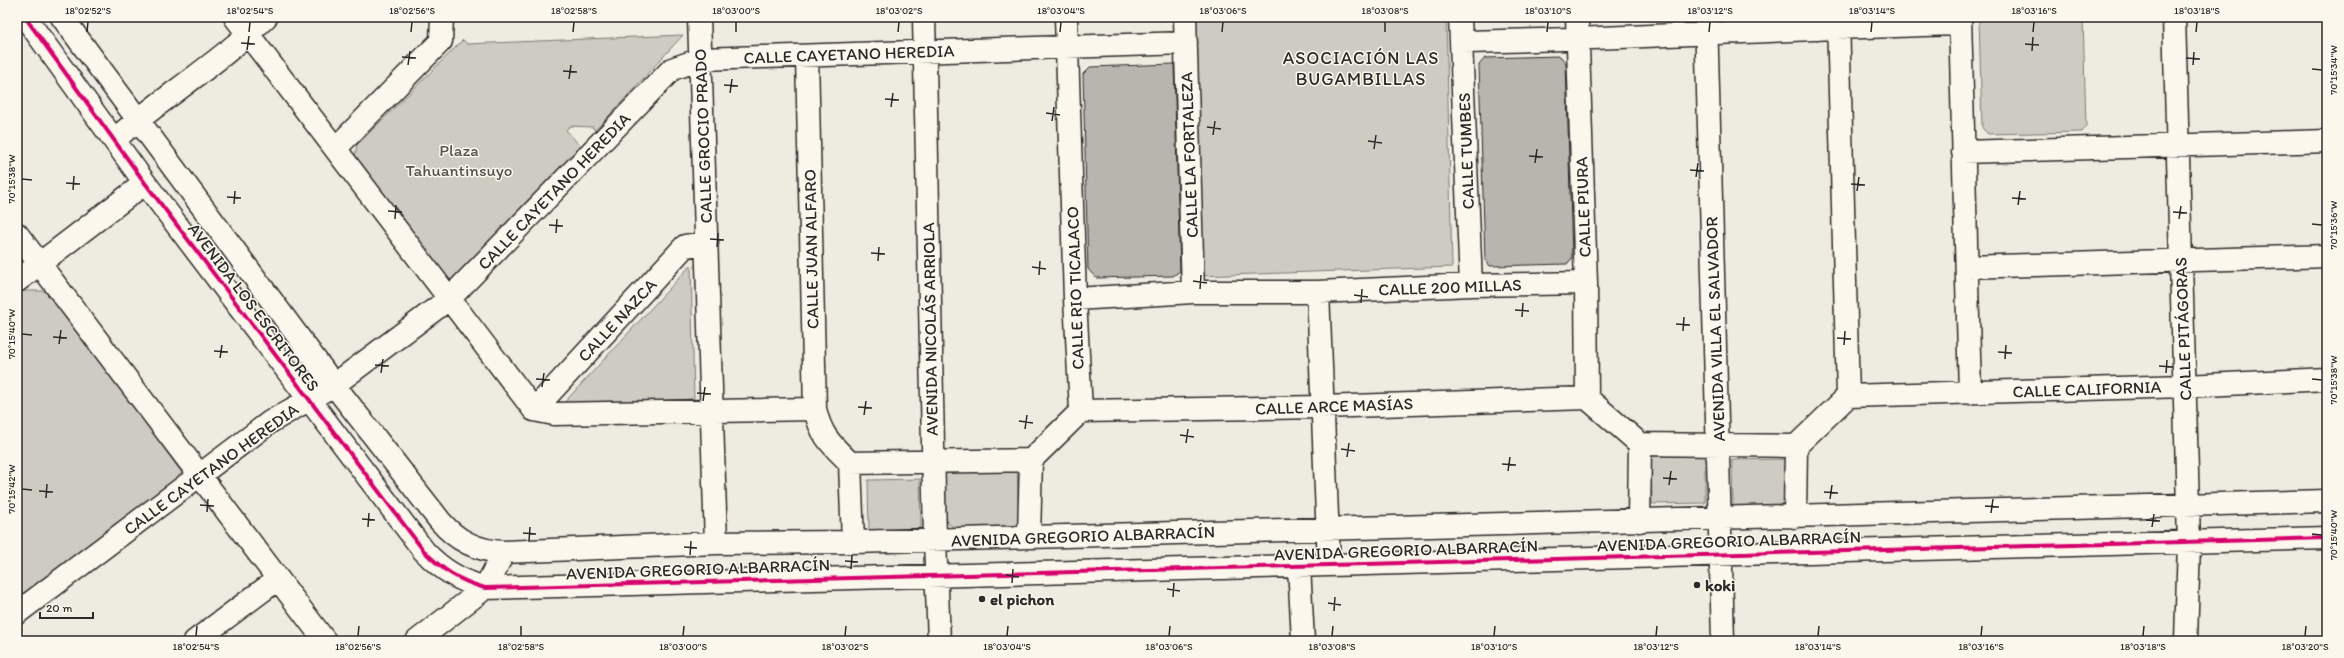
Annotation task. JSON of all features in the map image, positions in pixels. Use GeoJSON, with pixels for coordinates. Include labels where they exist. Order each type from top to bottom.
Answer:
{"type":"FeatureCollection","features":[{"type":"Feature","properties":{"kind":"street","name":"AVENIDA LOS ESCRITORES"},"geometry":{"type":"LineString","coordinates":[[25,17],[145,183],[308,400],[434,562],[458,578],[485,588]]}},
{"type":"Feature","properties":{"kind":"street","name":"AVENIDA LOS ESCRITORES"},"geometry":{"type":"LineString","coordinates":[[62,17],[334,385],[448,530],[475,547],[504,552]]}},
{"type":"Feature","properties":{"kind":"street"},"geometry":{"type":"LineString","coordinates":[[235,17],[450,298],[520,394],[534,410],[554,414],[815,409]]}},
{"type":"Feature","properties":{"kind":"street"},"geometry":{"type":"LineString","coordinates":[[114,140],[138,119],[249,34],[266,17]]}},
{"type":"Feature","properties":{"kind":"street"},"geometry":{"type":"LineString","coordinates":[[336,148],[441,41],[442,17]]}},
{"type":"Feature","properties":{"kind":"street","name":"CALLE GROCIO PRADO"},"geometry":{"type":"LineString","coordinates":[[699,17],[716,543]]}},
{"type":"Feature","properties":{"kind":"street","name":"AVENIDA NICOLÁS ARRIOLA"},"geometry":{"type":"LineString","coordinates":[[924,17],[933,463],[939,641]]}},
{"type":"Feature","properties":{"kind":"street","name":"CALLE RIO TICALACO"},"geometry":{"type":"LineString","coordinates":[[1066,17],[1075,299],[1081,411]]}},
{"type":"Feature","properties":{"kind":"street","name":"CALLE LA FORTALEZA"},"geometry":{"type":"LineString","coordinates":[[1185,17],[1193,292]]}},
{"type":"Feature","properties":{"kind":"street","name":"CALLE TUMBES"},"geometry":{"type":"LineString","coordinates":[[1460,17],[1471,285]]}},
{"type":"Feature","properties":{"kind":"street","name":"CALLE PIURA"},"geometry":{"type":"LineString","coordinates":[[1577,17],[1586,283],[1587,398]]}},
{"type":"Feature","properties":{"kind":"street","name":"CALLE PITÁGORAS"},"geometry":{"type":"LineString","coordinates":[[2174,17],[2189,542],[2186,641]]}},
{"type":"Feature","properties":{"kind":"street"},"geometry":{"type":"LineString","coordinates":[[1461,42],[1578,40],[1706,26],[1960,20],[1970,393]]}},
{"type":"Feature","properties":{"kind":"street"},"geometry":{"type":"LineString","coordinates":[[1587,398],[1640,444],[1796,446],[1848,396],[1838,22]]}},
{"type":"Feature","properties":{"kind":"street","name":"AVENIDA VILLA EL SALVADOR"},"geometry":{"type":"LineString","coordinates":[[1706,26],[1723,641]]}},
{"type":"Feature","properties":{"kind":"street","name":"CALLE CAYETANO HEREDIA"},"geometry":{"type":"LineString","coordinates":[[17,613],[270,422],[334,385],[450,298],[672,69],[700,59],[1186,43]]}},
{"type":"Feature","properties":{"kind":"street","name":"CALLE JUAN ALFARO"},"geometry":{"type":"LineString","coordinates":[[806,56],[815,409],[819,426],[827,441],[850,463]]}},
{"type":"Feature","properties":{"kind":"street"},"geometry":{"type":"LineString","coordinates":[[1963,152],[2327,141]]}},
{"type":"Feature","properties":{"kind":"street"},"geometry":{"type":"LineString","coordinates":[[17,281],[145,183]]}},
{"type":"Feature","properties":{"kind":"street"},"geometry":{"type":"LineString","coordinates":[[17,234],[325,641]]}},
{"type":"Feature","properties":{"kind":"street","name":"CALLE NAZCA"},"geometry":{"type":"LineString","coordinates":[[534,410],[685,246],[707,243]]}},
{"type":"Feature","properties":{"kind":"street"},"geometry":{"type":"LineString","coordinates":[[1967,267],[2327,256]]}},
{"type":"Feature","properties":{"kind":"street","name":"CALLE 200 MILLAS"},"geometry":{"type":"LineString","coordinates":[[1075,299],[1193,292],[1318,292],[1471,285],[1586,283]]}},
{"type":"Feature","properties":{"kind":"street"},"geometry":{"type":"LineString","coordinates":[[1318,292],[1321,407],[1328,565]]}},
{"type":"Feature","properties":{"kind":"street","name":"CALLE CALIFORNIA"},"geometry":{"type":"LineString","coordinates":[[1848,396],[2185,386],[2327,379]]}},
{"type":"Feature","properties":{"kind":"street","name":"CALLE ARCE MASÍAS"},"geometry":{"type":"LineString","coordinates":[[1081,411],[1321,407],[1587,398]]}},
{"type":"Feature","properties":{"kind":"street"},"geometry":{"type":"LineString","coordinates":[[853,542],[850,463],[933,463],[1031,460],[1081,411]]}},
{"type":"Feature","properties":{"kind":"street"},"geometry":{"type":"LineString","coordinates":[[1639,521],[1640,444]]}},
{"type":"Feature","properties":{"kind":"street"},"geometry":{"type":"LineString","coordinates":[[1795,517],[1796,446]]}},
{"type":"Feature","properties":{"kind":"street"},"geometry":{"type":"LineString","coordinates":[[1029,537],[1031,460]]}},
{"type":"Feature","properties":{"kind":"street","name":"AVENIDA GREGORIO ALBARRACÍN"},"geometry":{"type":"LineString","coordinates":[[504,552],[716,543],[935,540],[2327,501]]}},
{"type":"Feature","properties":{"kind":"street","name":"AVENIDA GREGORIO ALBARRACÍN"},"geometry":{"type":"LineString","coordinates":[[485,588],[2327,538]]}},
{"type":"Feature","properties":{"kind":"street"},"geometry":{"type":"LineString","coordinates":[[417,641],[485,588],[504,552]]}},
{"type":"Feature","properties":{"kind":"street"},"geometry":{"type":"LineString","coordinates":[[1299,566],[1303,641]]}},
{"type":"Feature","properties":{"kind":"street"},"geometry":{"type":"LineString","coordinates":[[195,641],[278,579]]}},
{"type":"Feature","properties":{"kind":"green space"},"geometry":{"type":"Polygon","coordinates":[[[1193,17],[1446,17],[1452,267],[1200,276],[1193,17]]]}},
{"type":"Feature","properties":{"kind":"green space"},"geometry":{"type":"Polygon","coordinates":[[[1979,17],[2083,17],[2086,126],[2082,132],[1988,134],[1982,128],[1979,17]]]}},
{"type":"Feature","properties":{"kind":"green space","name":"Plaza Tahuantinsuyo"},"geometry":{"type":"Polygon","coordinates":[[[683,35],[595,131],[593,127],[570,126],[566,130],[581,147],[460,280],[449,282],[355,157],[357,145],[463,40],[467,44],[683,35]]]}},
{"type":"Feature","properties":{"kind":"green space"},"geometry":{"type":"Polygon","coordinates":[[[691,265],[694,399],[562,405],[691,265]]]}},
{"type":"Feature","properties":{"kind":"green space"},"geometry":{"type":"Polygon","coordinates":[[[23,291],[49,291],[188,481],[17,609],[17,296],[23,291]]]}},
{"type":"Feature","properties":{"kind":"green space"},"geometry":{"type":"Polygon","coordinates":[[[1651,456],[1705,456],[1705,503],[1652,504],[1651,456]]]}},
{"type":"Feature","properties":{"kind":"green space"},"geometry":{"type":"Polygon","coordinates":[[[1786,459],[1786,506],[1733,507],[1732,460],[1786,459]]]}},
{"type":"Feature","properties":{"kind":"green space"},"geometry":{"type":"Polygon","coordinates":[[[1017,466],[1019,529],[959,531],[945,521],[945,467],[1017,466]]]}},
{"type":"Feature","properties":{"kind":"green space"},"geometry":{"type":"Polygon","coordinates":[[[920,479],[921,532],[869,533],[868,480],[920,479]]]}},
{"type":"Feature","properties":{"kind":"building"},"geometry":{"type":"Polygon","coordinates":[[[1560,56],[1566,63],[1572,258],[1567,264],[1490,266],[1485,260],[1479,65],[1485,58],[1560,56]]]}},
{"type":"Feature","properties":{"kind":"building"},"geometry":{"type":"Polygon","coordinates":[[[1174,64],[1180,271],[1173,276],[1096,278],[1088,269],[1083,74],[1090,67],[1174,64]]]}},
{"type":"Feature","properties":{"kind":"cycle path"},"geometry":{"type":"LineString","coordinates":[[25,17],[145,183],[424,551],[452,574],[467,582],[485,588],[2327,538]]}},
{"type":"Feature","properties":{"kind":"place","name":"koki"},"geometry":{"type":"Point","coordinates":[1697,585]}},
{"type":"Feature","properties":{"kind":"place","name":"el pichon"},"geometry":{"type":"Point","coordinates":[982,599]}},
{"type":"Feature","properties":{"kind":"district","name":"ASOCIACIÓN LAS BUGAMBILLAS"},"geometry":{"type":"Point","coordinates":[1361,68]}}]}
